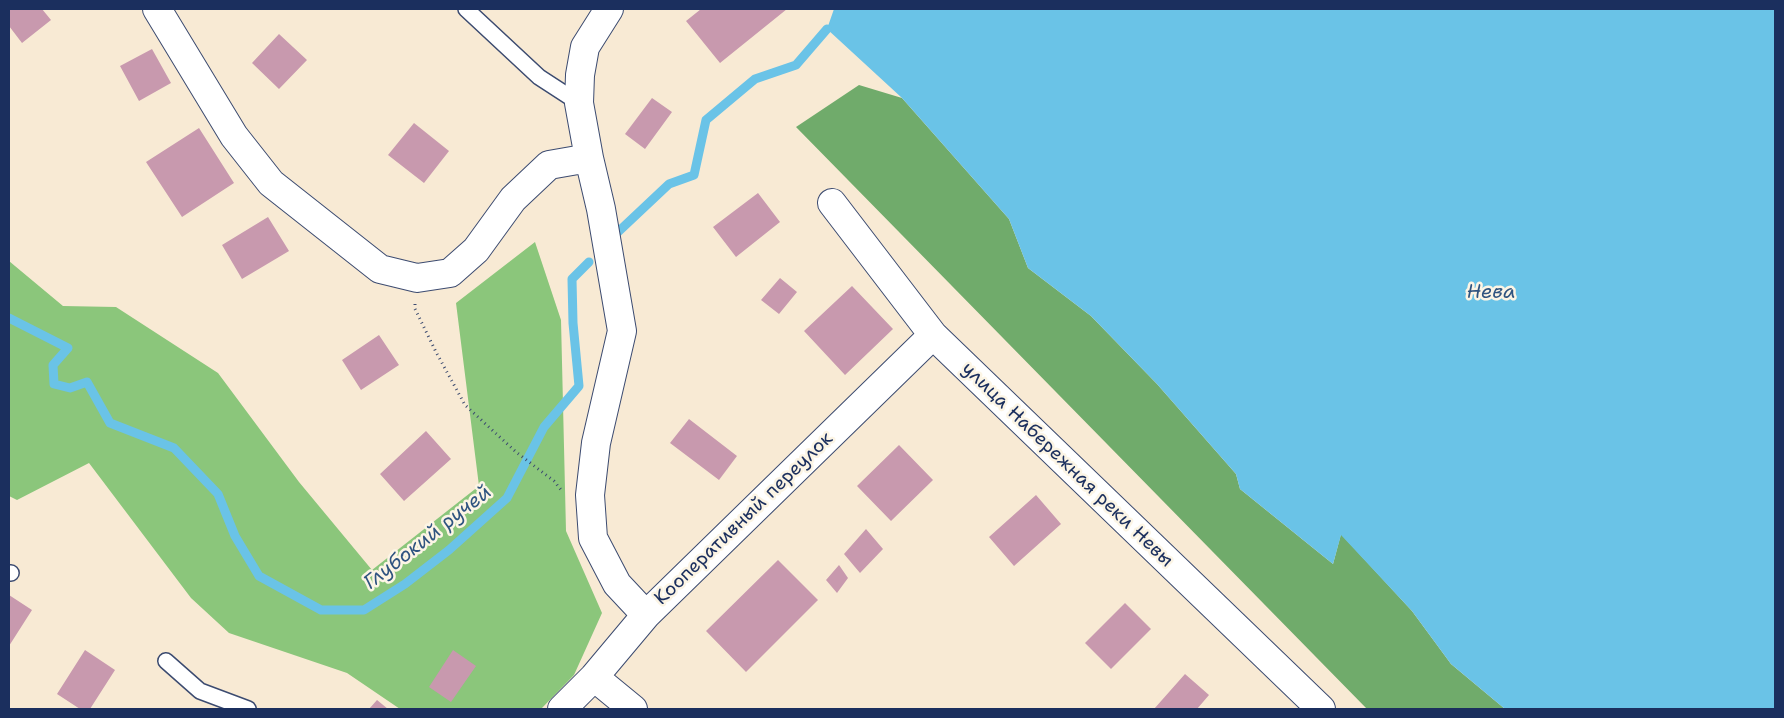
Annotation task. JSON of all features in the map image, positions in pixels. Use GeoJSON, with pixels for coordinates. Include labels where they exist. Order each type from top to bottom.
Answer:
{"type":"FeatureCollection","features":[{"type":"Feature","properties":{"kind":"street"},"geometry":{"type":"LineString","coordinates":[[157,9],[234,136],[271,184],[380,269],[417,278],[450,273],[476,250],[513,199],[549,165],[589,158]]}},
{"type":"Feature","properties":{"kind":"street"},"geometry":{"type":"LineString","coordinates":[[609,9],[585,47],[580,76],[579,103],[601,209],[622,331],[596,443],[590,496],[593,538],[617,584],[646,615]]}},
{"type":"Feature","properties":{"kind":"street","name":"улица Набережная реки Невы"},"geometry":{"type":"LineString","coordinates":[[832,203],[933,335],[1321,709]]}},
{"type":"Feature","properties":{"kind":"street","name":"Кооперативный переулок"},"geometry":{"type":"LineString","coordinates":[[562,709],[594,677],[646,615],[933,335]]}},
{"type":"Feature","properties":{"kind":"street"},"geometry":{"type":"LineString","coordinates":[[594,677],[633,709]]}},
{"type":"Feature","properties":{"kind":"lane"},"geometry":{"type":"LineString","coordinates":[[466,9],[539,77],[579,103]]}},
{"type":"Feature","properties":{"kind":"lane"},"geometry":{"type":"LineString","coordinates":[[166,661],[200,692],[248,709]]}},
{"type":"Feature","properties":{"kind":"path"},"geometry":{"type":"LineString","coordinates":[[417,278],[415,309],[465,405],[516,452],[534,464]]}},
{"type":"Feature","properties":{"kind":"green space"},"geometry":{"type":"Polygon","coordinates":[[[859,85],[902,98],[1009,219],[1028,268],[1091,316],[1157,384],[1236,474],[1240,489],[1333,564],[1341,534],[1412,611],[1451,664],[1505,709],[1367,709],[796,127],[859,85]]]}},
{"type":"Feature","properties":{"kind":"green space"},"geometry":{"type":"Polygon","coordinates":[[[535,242],[561,320],[566,531],[602,613],[574,675],[541,709],[400,709],[347,673],[229,633],[191,598],[89,463],[17,500],[9,496],[9,261],[63,306],[116,307],[218,373],[299,482],[372,570],[479,486],[456,303],[535,242]]]}},
{"type":"Feature","properties":{"kind":"water","name":"Нева"},"geometry":{"type":"Polygon","coordinates":[[[834,9],[1775,9],[1775,709],[1505,709],[1451,664],[1412,611],[1341,535],[1333,564],[1240,489],[1236,474],[1157,384],[1091,316],[1028,268],[1009,219],[902,98],[827,29],[834,9]]]}},
{"type":"Feature","properties":{"kind":"building"},"geometry":{"type":"Polygon","coordinates":[[[9,9],[42,9],[51,20],[22,43],[9,26],[9,9]]]}},
{"type":"Feature","properties":{"kind":"building"},"geometry":{"type":"Polygon","coordinates":[[[701,9],[787,9],[720,63],[686,21],[701,9]]]}},
{"type":"Feature","properties":{"kind":"building"},"geometry":{"type":"Polygon","coordinates":[[[279,34],[307,60],[279,89],[252,63],[279,34]]]}},
{"type":"Feature","properties":{"kind":"building"},"geometry":{"type":"Polygon","coordinates":[[[152,49],[171,83],[139,101],[120,66],[152,49]]]}},
{"type":"Feature","properties":{"kind":"building"},"geometry":{"type":"Polygon","coordinates":[[[652,98],[672,112],[645,149],[625,134],[652,98]]]}},
{"type":"Feature","properties":{"kind":"building"},"geometry":{"type":"Polygon","coordinates":[[[414,123],[449,151],[424,183],[388,155],[414,123]]]}},
{"type":"Feature","properties":{"kind":"building"},"geometry":{"type":"Polygon","coordinates":[[[199,128],[234,183],[182,217],[146,162],[199,128]]]}},
{"type":"Feature","properties":{"kind":"building"},"geometry":{"type":"Polygon","coordinates":[[[758,193],[780,222],[736,257],[713,227],[758,193]]]}},
{"type":"Feature","properties":{"kind":"building"},"geometry":{"type":"Polygon","coordinates":[[[268,217],[289,251],[242,279],[222,245],[268,217]]]}},
{"type":"Feature","properties":{"kind":"building"},"geometry":{"type":"Polygon","coordinates":[[[780,278],[797,292],[779,314],[761,300],[780,278]]]}},
{"type":"Feature","properties":{"kind":"building"},"geometry":{"type":"Polygon","coordinates":[[[852,286],[893,329],[845,375],[804,331],[852,286]]]}},
{"type":"Feature","properties":{"kind":"building"},"geometry":{"type":"Polygon","coordinates":[[[379,335],[399,365],[361,390],[342,360],[379,335]]]}},
{"type":"Feature","properties":{"kind":"building"},"geometry":{"type":"Polygon","coordinates":[[[689,419],[737,456],[719,480],[670,443],[689,419]]]}},
{"type":"Feature","properties":{"kind":"building"},"geometry":{"type":"Polygon","coordinates":[[[426,431],[451,459],[404,501],[380,474],[426,431]]]}},
{"type":"Feature","properties":{"kind":"building"},"geometry":{"type":"Polygon","coordinates":[[[899,445],[933,480],[891,521],[857,486],[899,445]]]}},
{"type":"Feature","properties":{"kind":"building"},"geometry":{"type":"Polygon","coordinates":[[[1036,495],[1061,524],[1014,566],[989,537],[1036,495]]]}},
{"type":"Feature","properties":{"kind":"building"},"geometry":{"type":"Polygon","coordinates":[[[866,529],[883,549],[860,573],[844,554],[866,529]]]}},
{"type":"Feature","properties":{"kind":"building"},"geometry":{"type":"Polygon","coordinates":[[[778,560],[818,600],[746,672],[706,631],[778,560]]]}},
{"type":"Feature","properties":{"kind":"building"},"geometry":{"type":"Polygon","coordinates":[[[839,565],[848,578],[837,593],[826,580],[839,565]]]}},
{"type":"Feature","properties":{"kind":"building"},"geometry":{"type":"Polygon","coordinates":[[[9,595],[32,610],[9,646],[9,595]]]}},
{"type":"Feature","properties":{"kind":"building"},"geometry":{"type":"Polygon","coordinates":[[[1125,603],[1151,629],[1111,669],[1085,643],[1125,603]]]}},
{"type":"Feature","properties":{"kind":"building"},"geometry":{"type":"Polygon","coordinates":[[[85,650],[115,670],[90,709],[80,709],[57,694],[85,650]]]}},
{"type":"Feature","properties":{"kind":"building"},"geometry":{"type":"Polygon","coordinates":[[[453,650],[476,666],[451,702],[429,687],[453,650]]]}},
{"type":"Feature","properties":{"kind":"building"},"geometry":{"type":"Polygon","coordinates":[[[1185,674],[1209,695],[1197,709],[1154,709],[1185,674]]]}},
{"type":"Feature","properties":{"kind":"building"},"geometry":{"type":"Polygon","coordinates":[[[377,700],[388,709],[369,709],[377,700]]]}},
{"type":"Feature","properties":{"kind":"waterway","name":"Глубокий ручей"},"geometry":{"type":"LineString","coordinates":[[618,232],[669,184],[694,175],[706,120],[755,79],[796,65],[827,29]]}},
{"type":"Feature","properties":{"kind":"waterway","name":"Глубокий ручей"},"geometry":{"type":"LineString","coordinates":[[9,318],[68,348],[53,365],[54,384],[70,388],[87,382],[110,423],[174,448],[218,494],[235,536],[259,576],[321,610],[364,610],[405,584],[449,550],[507,498],[544,427],[579,386],[573,323],[572,279],[589,262]]}}]}
